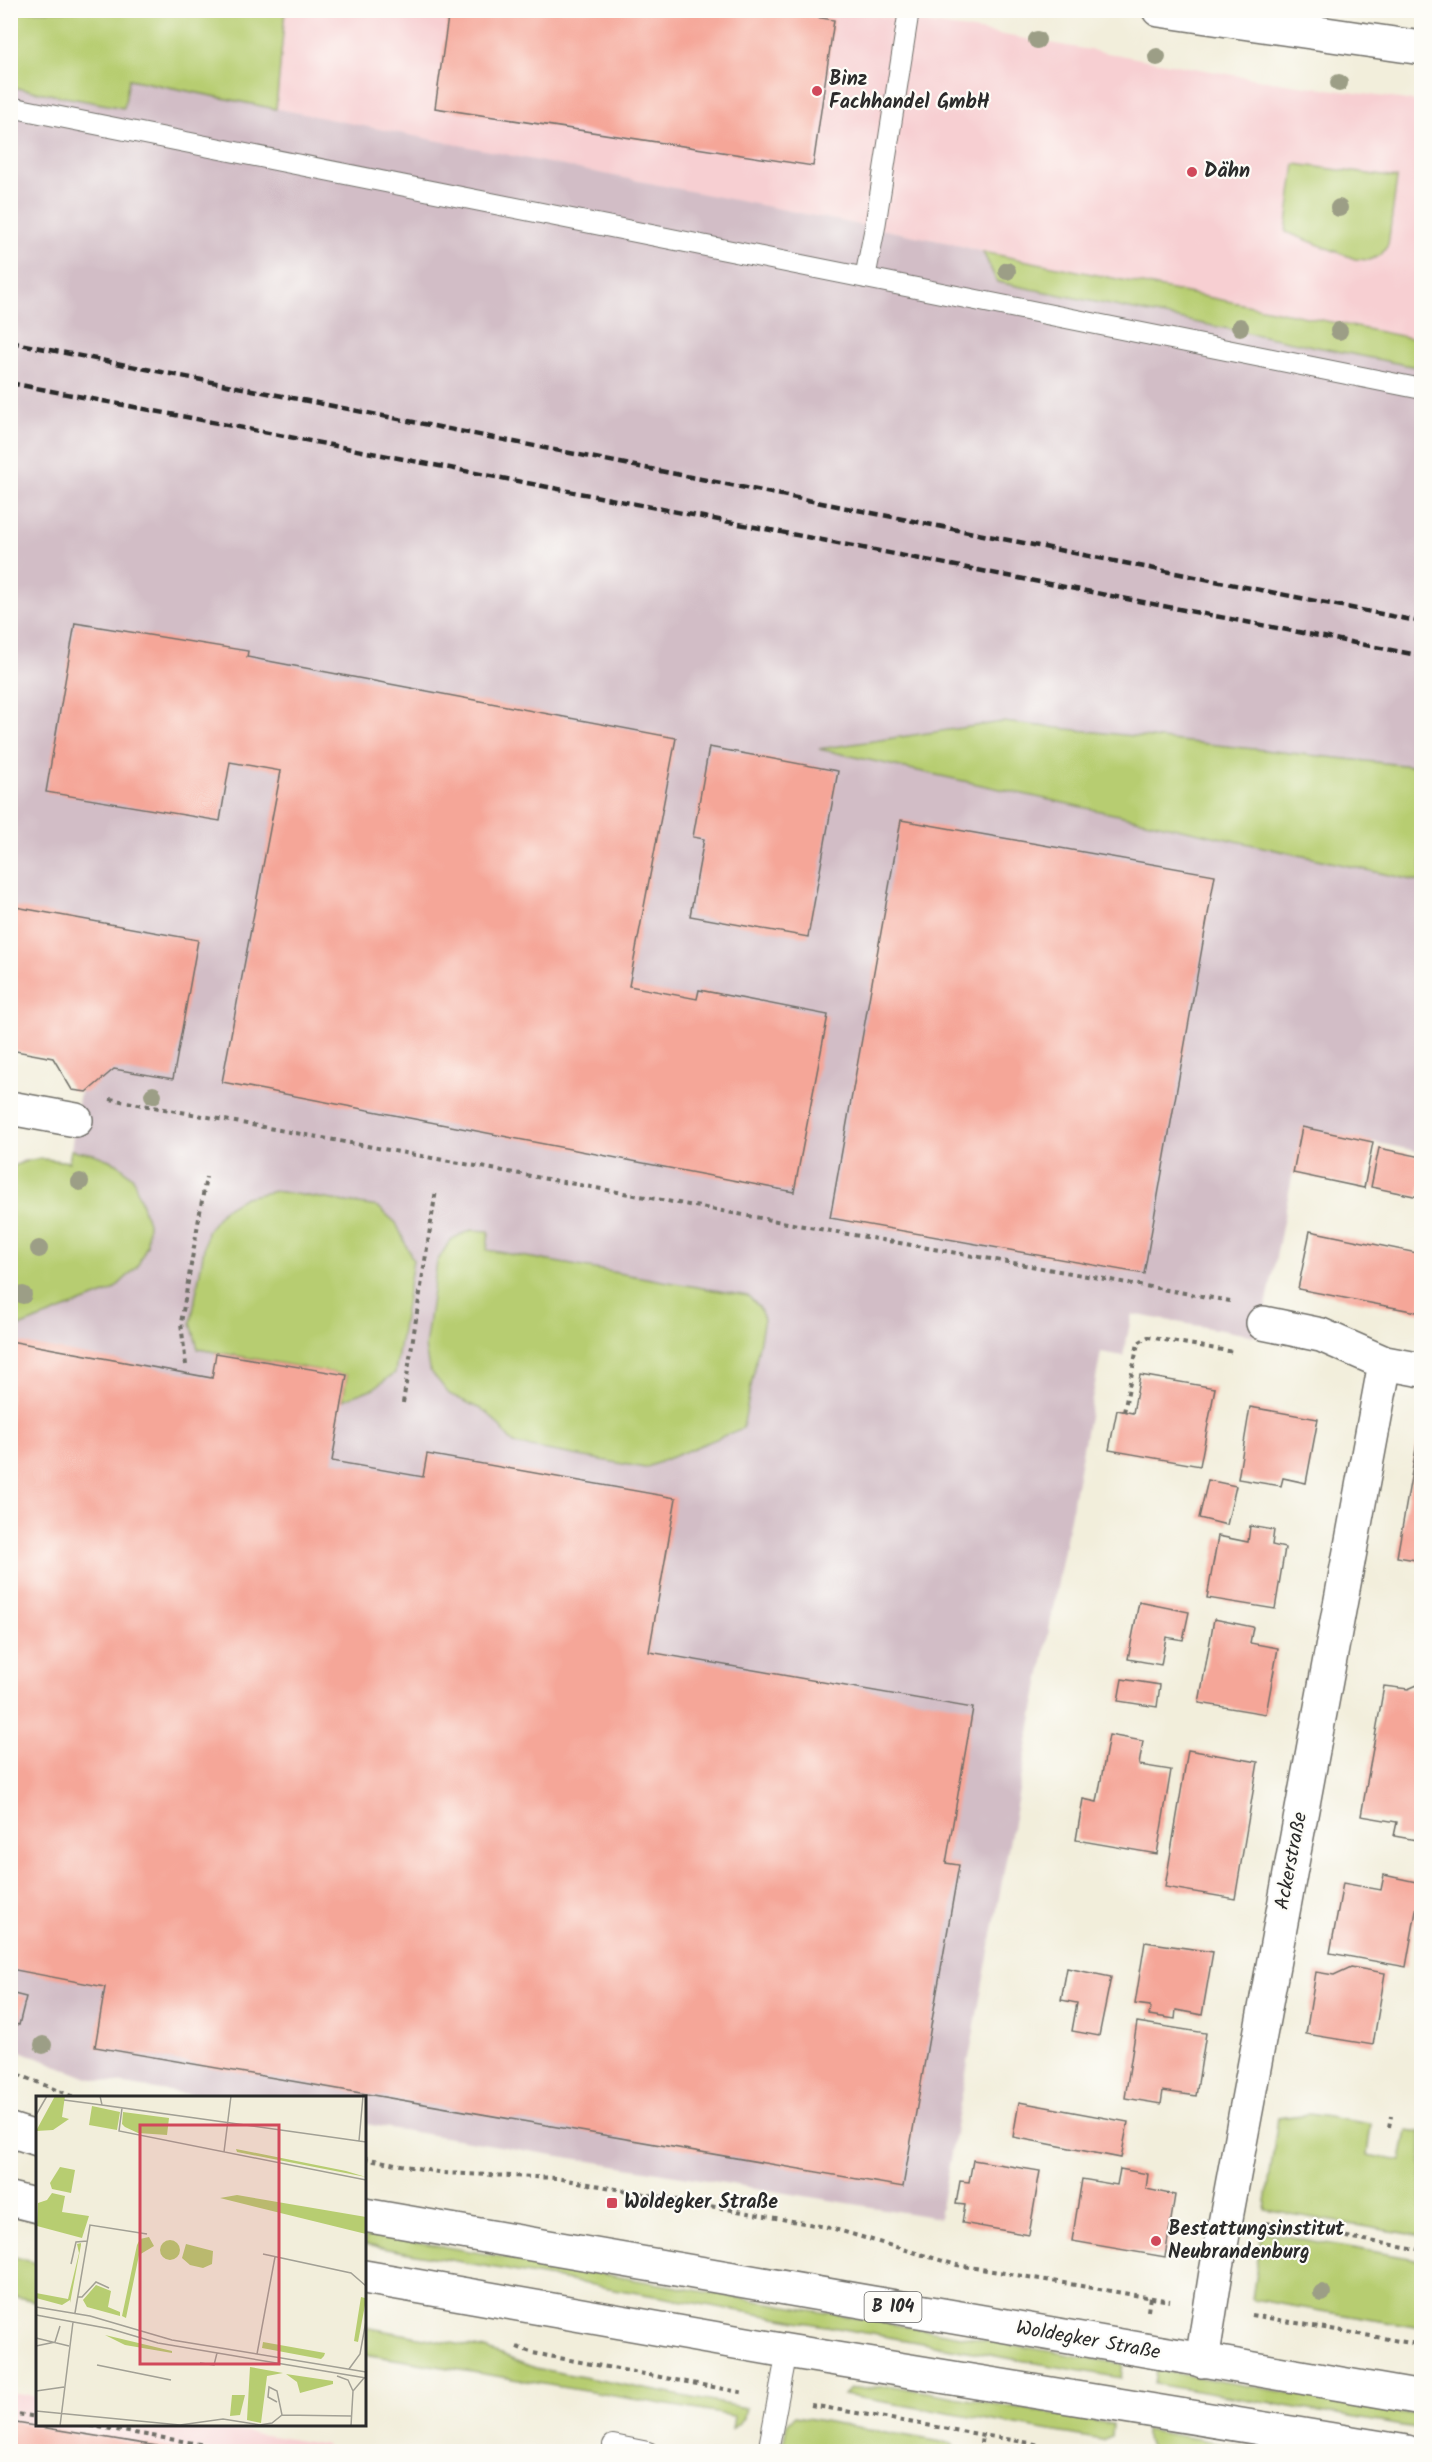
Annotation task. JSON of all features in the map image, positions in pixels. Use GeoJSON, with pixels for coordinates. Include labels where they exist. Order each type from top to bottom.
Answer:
{"type":"FeatureCollection","features":[{"type":"Feature","properties":{"kind":"main road"},"geometry":{"type":"LineString","coordinates":[[1159,10],[1422,48]]}},
{"type":"Feature","properties":{"kind":"main road"},"geometry":{"type":"LineString","coordinates":[[10,1108],[75,1120]]}},
{"type":"Feature","properties":{"kind":"main road"},"geometry":{"type":"LineString","coordinates":[[1263,1323],[1321,1335],[1385,1363],[1422,1370]]}},
{"type":"Feature","properties":{"kind":"main road","name":"Ackerstraße"},"geometry":{"type":"LineString","coordinates":[[1202,2361],[1385,1363]]}},
{"type":"Feature","properties":{"kind":"main road"},"geometry":{"type":"LineString","coordinates":[[10,2130],[36,2138]]}},
{"type":"Feature","properties":{"kind":"main road"},"geometry":{"type":"LineString","coordinates":[[10,2199],[36,2206]]}},
{"type":"Feature","properties":{"kind":"main road","name":"Woldegker Straße"},"geometry":{"type":"LineString","coordinates":[[366,2215],[1422,2398]]}},
{"type":"Feature","properties":{"kind":"main road"},"geometry":{"type":"LineString","coordinates":[[366,2277],[787,2351],[1407,2451]]}},
{"type":"Feature","properties":{"kind":"lane"},"geometry":{"type":"LineString","coordinates":[[865,278],[909,10]]}},
{"type":"Feature","properties":{"kind":"lane"},"geometry":{"type":"LineString","coordinates":[[10,107],[1422,389]]}},
{"type":"Feature","properties":{"kind":"lane"},"geometry":{"type":"LineString","coordinates":[[768,2451],[787,2351]]}},
{"type":"Feature","properties":{"kind":"lane"},"geometry":{"type":"LineString","coordinates":[[613,2445],[648,2451]]}},
{"type":"Feature","properties":{"kind":"path"},"geometry":{"type":"LineString","coordinates":[[102,1097],[819,1229],[1234,1302]]}},
{"type":"Feature","properties":{"kind":"path"},"geometry":{"type":"LineString","coordinates":[[186,1365],[181,1323],[206,1177]]}},
{"type":"Feature","properties":{"kind":"path"},"geometry":{"type":"LineString","coordinates":[[403,1403],[436,1190]]}},
{"type":"Feature","properties":{"kind":"path"},"geometry":{"type":"LineString","coordinates":[[1124,1412],[1138,1343],[1148,1337],[1235,1352]]}},
{"type":"Feature","properties":{"kind":"path"},"geometry":{"type":"LineString","coordinates":[[10,2072],[73,2096]]}},
{"type":"Feature","properties":{"kind":"path"},"geometry":{"type":"LineString","coordinates":[[1389,2127],[1391,2116]]}},
{"type":"Feature","properties":{"kind":"path"},"geometry":{"type":"LineString","coordinates":[[366,2158],[443,2173],[556,2178],[831,2229],[957,2265],[1422,2345]]}},
{"type":"Feature","properties":{"kind":"path"},"geometry":{"type":"LineString","coordinates":[[1227,2215],[1422,2250]]}},
{"type":"Feature","properties":{"kind":"path"},"geometry":{"type":"LineString","coordinates":[[515,2346],[533,2353],[777,2399],[1081,2451]]}},
{"type":"Feature","properties":{"kind":"path"},"geometry":{"type":"LineString","coordinates":[[10,2413],[36,2417]]}},
{"type":"Feature","properties":{"kind":"path"},"geometry":{"type":"LineString","coordinates":[[93,2426],[247,2451]]}},
{"type":"Feature","properties":{"kind":"path"},"geometry":{"type":"LineString","coordinates":[[980,2451],[982,2434]]}},
{"type":"Feature","properties":{"kind":"shaded area"},"geometry":{"type":"Polygon","coordinates":[[[285,10],[848,11],[986,32],[1263,80],[1421,102],[1421,368],[997,282],[983,252],[950,243],[276,109],[285,10]]]}},
{"type":"Feature","properties":{"kind":"shaded area"},"geometry":{"type":"Polygon","coordinates":[[[128,79],[950,243],[983,252],[997,282],[1421,368],[1421,767],[1002,722],[821,749],[1421,882],[1421,1152],[1302,1127],[1260,1337],[1132,1314],[1123,1356],[1101,1352],[939,2218],[366,2124],[366,2096],[199,2096],[88,2078],[11,2047],[11,1168],[23,1160],[69,1162],[80,1091],[72,1090],[53,1058],[11,1050],[10,87],[123,108],[128,79]]]}},
{"type":"Feature","properties":{"kind":"shaded area"},"geometry":{"type":"Polygon","coordinates":[[[10,2393],[36,2397],[36,2426],[208,2426],[327,2445],[326,2452],[11,2451],[10,2393]]]}},
{"type":"Feature","properties":{"kind":"green space"},"geometry":{"type":"Polygon","coordinates":[[[10,11],[285,11],[276,109],[129,79],[124,108],[11,87],[10,11]]]}},
{"type":"Feature","properties":{"kind":"green space"},"geometry":{"type":"Polygon","coordinates":[[[1295,164],[1397,178],[1388,245],[1381,255],[1370,260],[1355,259],[1286,232],[1295,164]]]}},
{"type":"Feature","properties":{"kind":"green space"},"geometry":{"type":"Polygon","coordinates":[[[983,252],[1421,340],[1421,368],[997,282],[983,252]]]}},
{"type":"Feature","properties":{"kind":"green space"},"geometry":{"type":"Polygon","coordinates":[[[1002,722],[1421,767],[1421,882],[819,749],[1002,722]]]}},
{"type":"Feature","properties":{"kind":"green space"},"geometry":{"type":"Polygon","coordinates":[[[71,1150],[94,1154],[117,1163],[133,1178],[148,1223],[147,1245],[137,1267],[112,1291],[11,1330],[11,1168],[32,1160],[69,1162],[71,1150]]]}},
{"type":"Feature","properties":{"kind":"green space"},"geometry":{"type":"Polygon","coordinates":[[[275,1191],[378,1207],[396,1223],[413,1260],[395,1373],[374,1388],[343,1400],[347,1375],[198,1349],[191,1323],[207,1231],[224,1209],[245,1197],[275,1191]]]}},
{"type":"Feature","properties":{"kind":"green space"},"geometry":{"type":"Polygon","coordinates":[[[471,1230],[489,1231],[487,1250],[748,1296],[759,1307],[764,1319],[743,1428],[645,1468],[514,1444],[487,1412],[449,1394],[429,1369],[425,1347],[437,1262],[450,1240],[471,1230]]]}},
{"type":"Feature","properties":{"kind":"green space"},"geometry":{"type":"Polygon","coordinates":[[[1310,2114],[1371,2124],[1367,2155],[1401,2161],[1407,2130],[1421,2132],[1421,2236],[1265,2210],[1278,2118],[1310,2114]]]}},
{"type":"Feature","properties":{"kind":"green space"},"geometry":{"type":"Polygon","coordinates":[[[1262,2232],[1421,2260],[1421,2328],[1252,2299],[1262,2232]]]}},
{"type":"Feature","properties":{"kind":"green space"},"geometry":{"type":"Polygon","coordinates":[[[366,2233],[1123,2364],[1121,2378],[366,2245],[366,2233]]]}},
{"type":"Feature","properties":{"kind":"green space"},"geometry":{"type":"Polygon","coordinates":[[[11,2256],[36,2263],[36,2301],[11,2296],[11,2256]]]}},
{"type":"Feature","properties":{"kind":"green space"},"geometry":{"type":"Polygon","coordinates":[[[366,2327],[485,2349],[535,2368],[746,2408],[744,2418],[732,2429],[734,2416],[366,2354],[366,2327]]]}},
{"type":"Feature","properties":{"kind":"green space"},"geometry":{"type":"Polygon","coordinates":[[[1157,2370],[1421,2416],[1421,2429],[1155,2384],[1157,2370]]]}},
{"type":"Feature","properties":{"kind":"green space"},"geometry":{"type":"Polygon","coordinates":[[[892,2386],[1112,2424],[1111,2436],[1102,2440],[844,2395],[850,2389],[892,2386]]]}},
{"type":"Feature","properties":{"kind":"green space"},"geometry":{"type":"Polygon","coordinates":[[[795,2416],[953,2444],[958,2451],[782,2451],[787,2424],[795,2416]]]}},
{"type":"Feature","properties":{"kind":"green space"},"geometry":{"type":"Polygon","coordinates":[[[1146,2430],[1267,2451],[1206,2453],[1158,2450],[1147,2444],[1146,2430]]]}},
{"type":"Feature","properties":{"kind":"building"},"geometry":{"type":"Polygon","coordinates":[[[449,10],[772,10],[834,20],[813,166],[435,108],[449,10]]]}},
{"type":"Feature","properties":{"kind":"building"},"geometry":{"type":"Polygon","coordinates":[[[75,623],[248,651],[247,657],[676,738],[629,986],[697,999],[699,990],[828,1015],[794,1192],[222,1082],[281,771],[230,762],[220,821],[46,792],[75,623]]]}},
{"type":"Feature","properties":{"kind":"building"},"geometry":{"type":"Polygon","coordinates":[[[709,747],[838,771],[808,937],[690,916],[704,839],[693,837],[709,747]]]}},
{"type":"Feature","properties":{"kind":"building"},"geometry":{"type":"Polygon","coordinates":[[[901,820],[1215,875],[1144,1274],[830,1218],[901,820]]]}},
{"type":"Feature","properties":{"kind":"building"},"geometry":{"type":"Polygon","coordinates":[[[10,906],[198,940],[173,1079],[114,1069],[87,1092],[72,1090],[53,1058],[10,1050],[10,906]]]}},
{"type":"Feature","properties":{"kind":"building"},"geometry":{"type":"Polygon","coordinates":[[[1302,1127],[1373,1142],[1364,1188],[1293,1173],[1302,1127]]]}},
{"type":"Feature","properties":{"kind":"building"},"geometry":{"type":"Polygon","coordinates":[[[1379,1148],[1422,1157],[1422,1183],[1419,1197],[1371,1187],[1379,1148]]]}},
{"type":"Feature","properties":{"kind":"building"},"geometry":{"type":"Polygon","coordinates":[[[1310,1231],[1422,1254],[1422,1313],[1298,1289],[1310,1231]]]}},
{"type":"Feature","properties":{"kind":"building"},"geometry":{"type":"Polygon","coordinates":[[[10,1341],[212,1378],[216,1353],[347,1375],[332,1461],[423,1477],[427,1454],[676,1498],[649,1652],[973,1708],[946,1863],[959,1865],[903,2187],[95,2047],[105,1987],[10,1969],[10,1341]]]}},
{"type":"Feature","properties":{"kind":"building"},"geometry":{"type":"Polygon","coordinates":[[[1140,1375],[1215,1388],[1200,1466],[1109,1450],[1117,1410],[1133,1413],[1140,1375]]]}},
{"type":"Feature","properties":{"kind":"building"},"geometry":{"type":"Polygon","coordinates":[[[1250,1407],[1318,1419],[1306,1483],[1283,1478],[1281,1486],[1238,1479],[1250,1407]]]}},
{"type":"Feature","properties":{"kind":"building"},"geometry":{"type":"Polygon","coordinates":[[[1418,1437],[1422,1437],[1422,1561],[1397,1557],[1418,1437]]]}},
{"type":"Feature","properties":{"kind":"building"},"geometry":{"type":"Polygon","coordinates":[[[1208,1480],[1236,1486],[1227,1525],[1199,1518],[1208,1480]]]}},
{"type":"Feature","properties":{"kind":"building"},"geometry":{"type":"Polygon","coordinates":[[[1250,1526],[1274,1530],[1272,1545],[1285,1548],[1275,1609],[1207,1598],[1218,1536],[1248,1542],[1250,1526]]]}},
{"type":"Feature","properties":{"kind":"building"},"geometry":{"type":"Polygon","coordinates":[[[1139,1602],[1189,1612],[1183,1640],[1166,1637],[1161,1665],[1128,1659],[1139,1602]]]}},
{"type":"Feature","properties":{"kind":"building"},"geometry":{"type":"Polygon","coordinates":[[[1214,1619],[1253,1627],[1250,1643],[1278,1648],[1266,1714],[1199,1703],[1214,1619]]]}},
{"type":"Feature","properties":{"kind":"building"},"geometry":{"type":"Polygon","coordinates":[[[1122,1679],[1160,1685],[1157,1707],[1118,1701],[1122,1679]]]}},
{"type":"Feature","properties":{"kind":"building"},"geometry":{"type":"Polygon","coordinates":[[[1422,1683],[1422,1841],[1394,1836],[1397,1822],[1361,1816],[1384,1686],[1408,1689],[1422,1683]]]}},
{"type":"Feature","properties":{"kind":"building"},"geometry":{"type":"Polygon","coordinates":[[[1109,1735],[1143,1741],[1139,1765],[1171,1770],[1157,1854],[1076,1840],[1083,1799],[1097,1802],[1109,1735]]]}},
{"type":"Feature","properties":{"kind":"building"},"geometry":{"type":"Polygon","coordinates":[[[1188,1750],[1258,1762],[1235,1899],[1165,1887],[1188,1750]]]}},
{"type":"Feature","properties":{"kind":"building"},"geometry":{"type":"Polygon","coordinates":[[[1384,1875],[1421,1883],[1406,1967],[1330,1953],[1343,1883],[1381,1890],[1384,1875]]]}},
{"type":"Feature","properties":{"kind":"building"},"geometry":{"type":"Polygon","coordinates":[[[1145,1942],[1213,1952],[1202,2015],[1176,2010],[1175,2019],[1149,2015],[1150,2006],[1135,2004],[1145,1942]]]}},
{"type":"Feature","properties":{"kind":"building"},"geometry":{"type":"Polygon","coordinates":[[[1351,1967],[1385,1973],[1373,2045],[1306,2034],[1316,1972],[1334,1975],[1351,1967]]]}},
{"type":"Feature","properties":{"kind":"building"},"geometry":{"type":"Polygon","coordinates":[[[1067,1968],[1111,1977],[1099,2036],[1072,2031],[1077,2003],[1061,2000],[1067,1968]]]}},
{"type":"Feature","properties":{"kind":"building"},"geometry":{"type":"Polygon","coordinates":[[[10,1993],[26,1997],[19,2025],[10,2023],[10,1993]]]}},
{"type":"Feature","properties":{"kind":"building"},"geometry":{"type":"Polygon","coordinates":[[[1137,2022],[1206,2033],[1196,2096],[1163,2091],[1161,2104],[1125,2098],[1137,2022]]]}},
{"type":"Feature","properties":{"kind":"building"},"geometry":{"type":"Polygon","coordinates":[[[1019,2102],[1128,2122],[1121,2158],[1013,2137],[1019,2102]]]}},
{"type":"Feature","properties":{"kind":"building"},"geometry":{"type":"Polygon","coordinates":[[[973,2160],[1040,2171],[1029,2235],[962,2223],[965,2205],[956,2204],[960,2181],[969,2182],[973,2160]]]}},
{"type":"Feature","properties":{"kind":"building"},"geometry":{"type":"Polygon","coordinates":[[[1120,2169],[1148,2174],[1146,2189],[1175,2195],[1165,2257],[1072,2241],[1082,2179],[1117,2185],[1120,2169]]]}},
{"type":"Feature","properties":{"kind":"building"},"geometry":{"type":"Polygon","coordinates":[[[10,2422],[181,2450],[181,2452],[10,2452],[10,2422]]]}},
{"type":"Feature","properties":{"kind":"railway"},"geometry":{"type":"LineString","coordinates":[[10,342],[1422,622]]}},
{"type":"Feature","properties":{"kind":"railway"},"geometry":{"type":"LineString","coordinates":[[10,383],[1422,656]]}},
{"type":"Feature","properties":{"kind":"place","name":"Binz Fachhandel GmbH"},"geometry":{"type":"Point","coordinates":[817,91]}},
{"type":"Feature","properties":{"kind":"place","name":"Dähn"},"geometry":{"type":"Point","coordinates":[1192,172]}},
{"type":"Feature","properties":{"kind":"place","name":"Woldegker Straße"},"geometry":{"type":"Point","coordinates":[612,2203]}},
{"type":"Feature","properties":{"kind":"place","name":"Bestattungsinstitut Neubrandenburg"},"geometry":{"type":"Point","coordinates":[1156,2241]}}]}
